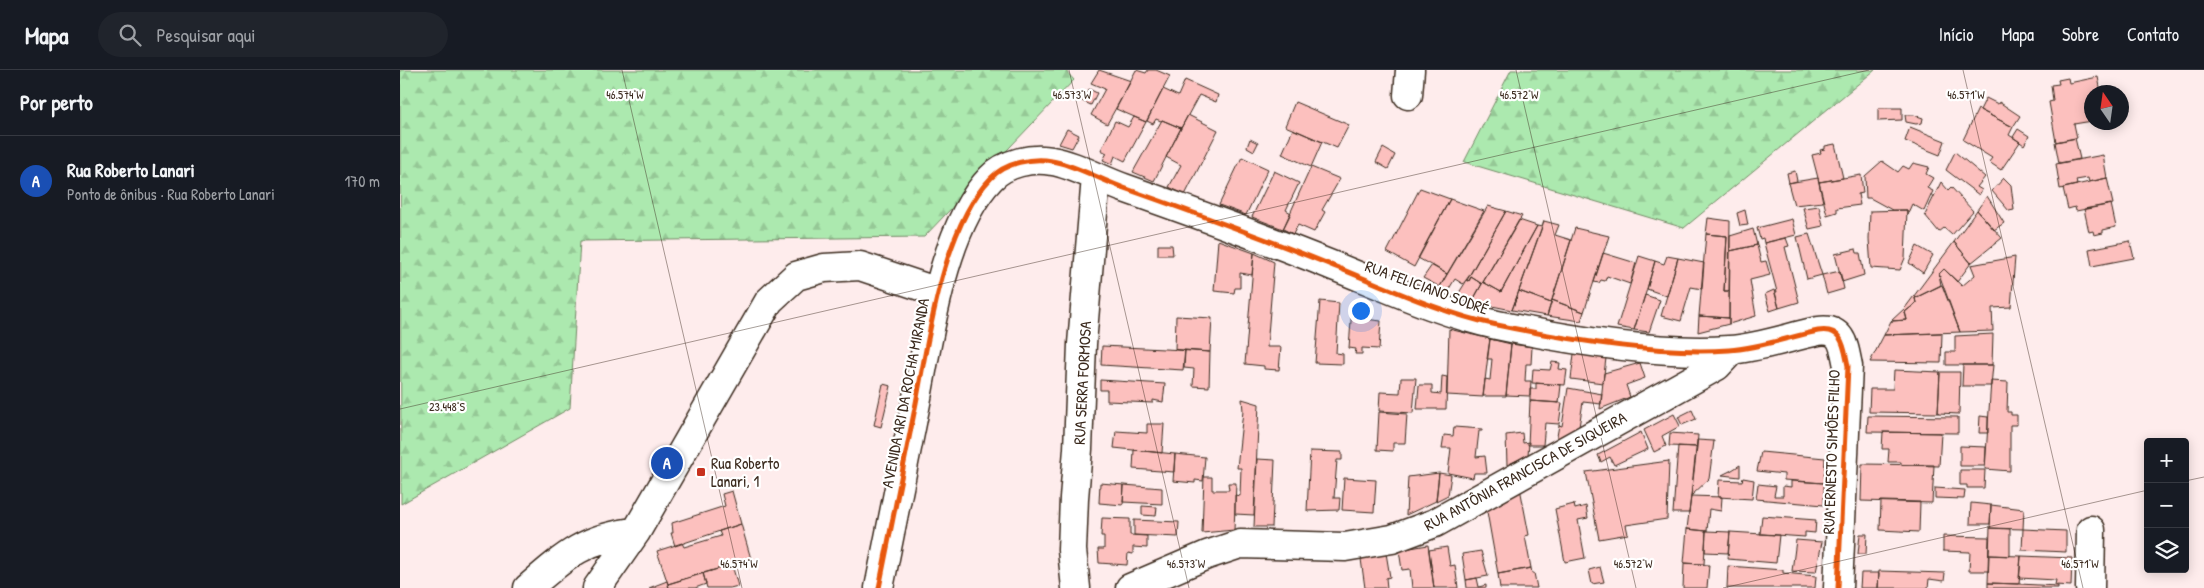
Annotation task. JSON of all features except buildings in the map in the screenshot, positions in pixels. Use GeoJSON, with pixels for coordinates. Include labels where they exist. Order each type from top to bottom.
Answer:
{"type":"FeatureCollection","features":[{"type":"Feature","properties":{"kind":"street","name":"AVENIDA ARI DA ROCHA MIRANDA"},"geometry":{"type":"LineString","coordinates":[[879,588],[938,292],[962,219],[976,195],[993,175],[1008,166],[1032,160],[1053,160],[1096,177]]}},
{"type":"Feature","properties":{"kind":"street","name":"RUA FELICIANO SODRÉ"},"geometry":{"type":"LineString","coordinates":[[1096,177],[1204,215],[1402,294],[1492,324],[1622,345],[1688,350],[1732,350],[1824,330]]}},
{"type":"Feature","properties":{"kind":"street","name":"RUA SERRA FORMOSA"},"geometry":{"type":"LineString","coordinates":[[1076,588],[1072,550],[1074,498],[1082,344],[1096,177]]}},
{"type":"Feature","properties":{"kind":"street"},"geometry":{"type":"LineString","coordinates":[[597,588],[636,532],[770,301],[796,276],[824,268],[860,266],[938,292]]}},
{"type":"Feature","properties":{"kind":"street","name":"RUA ERNESTO SIMÕES FILHO"},"geometry":{"type":"LineString","coordinates":[[1824,330],[1835,332],[1842,341],[1848,366],[1838,588]]}},
{"type":"Feature","properties":{"kind":"street","name":"RUA ANTÔNIA FRANCISCA DE SIQUEIRA"},"geometry":{"type":"LineString","coordinates":[[1130,588],[1207,554],[1240,544],[1345,547],[1392,540],[1435,523],[1717,366],[1732,350]]}},
{"type":"Feature","properties":{"kind":"street"},"geometry":{"type":"LineString","coordinates":[[2090,588],[2091,530]]}},
{"type":"Feature","properties":{"kind":"street"},"geometry":{"type":"LineString","coordinates":[[528,588],[568,554],[591,542],[612,534],[636,532]]}},
{"type":"Feature","properties":{"kind":"green space"},"geometry":{"type":"Polygon","coordinates":[[[400,70],[1065,70],[1074,80],[924,237],[580,241],[570,408],[401,504],[400,70]]]}},
{"type":"Feature","properties":{"kind":"green space"},"geometry":{"type":"Polygon","coordinates":[[[1511,70],[1875,70],[1684,228],[1464,162],[1511,70]]]}},
{"type":"Feature","properties":{"kind":"cycle path"},"geometry":{"type":"LineString","coordinates":[[879,588],[933,315],[950,253],[961,224],[975,199],[991,178],[1011,165],[1036,160],[1069,165],[1116,185],[1276,243],[1431,305],[1475,320],[1497,325],[1612,345],[1701,351],[1740,349],[1818,331],[1833,332],[1841,340],[1848,366],[1838,588]]}},
{"type":"Feature","properties":{"kind":"place","name":"Rua Roberto Lanari"},"geometry":{"type":"Point","coordinates":[667,463]}},
{"type":"Feature","properties":{"kind":"place","name":"Rua Roberto Lanari, 1"},"geometry":{"type":"Point","coordinates":[701,472]}}]}
